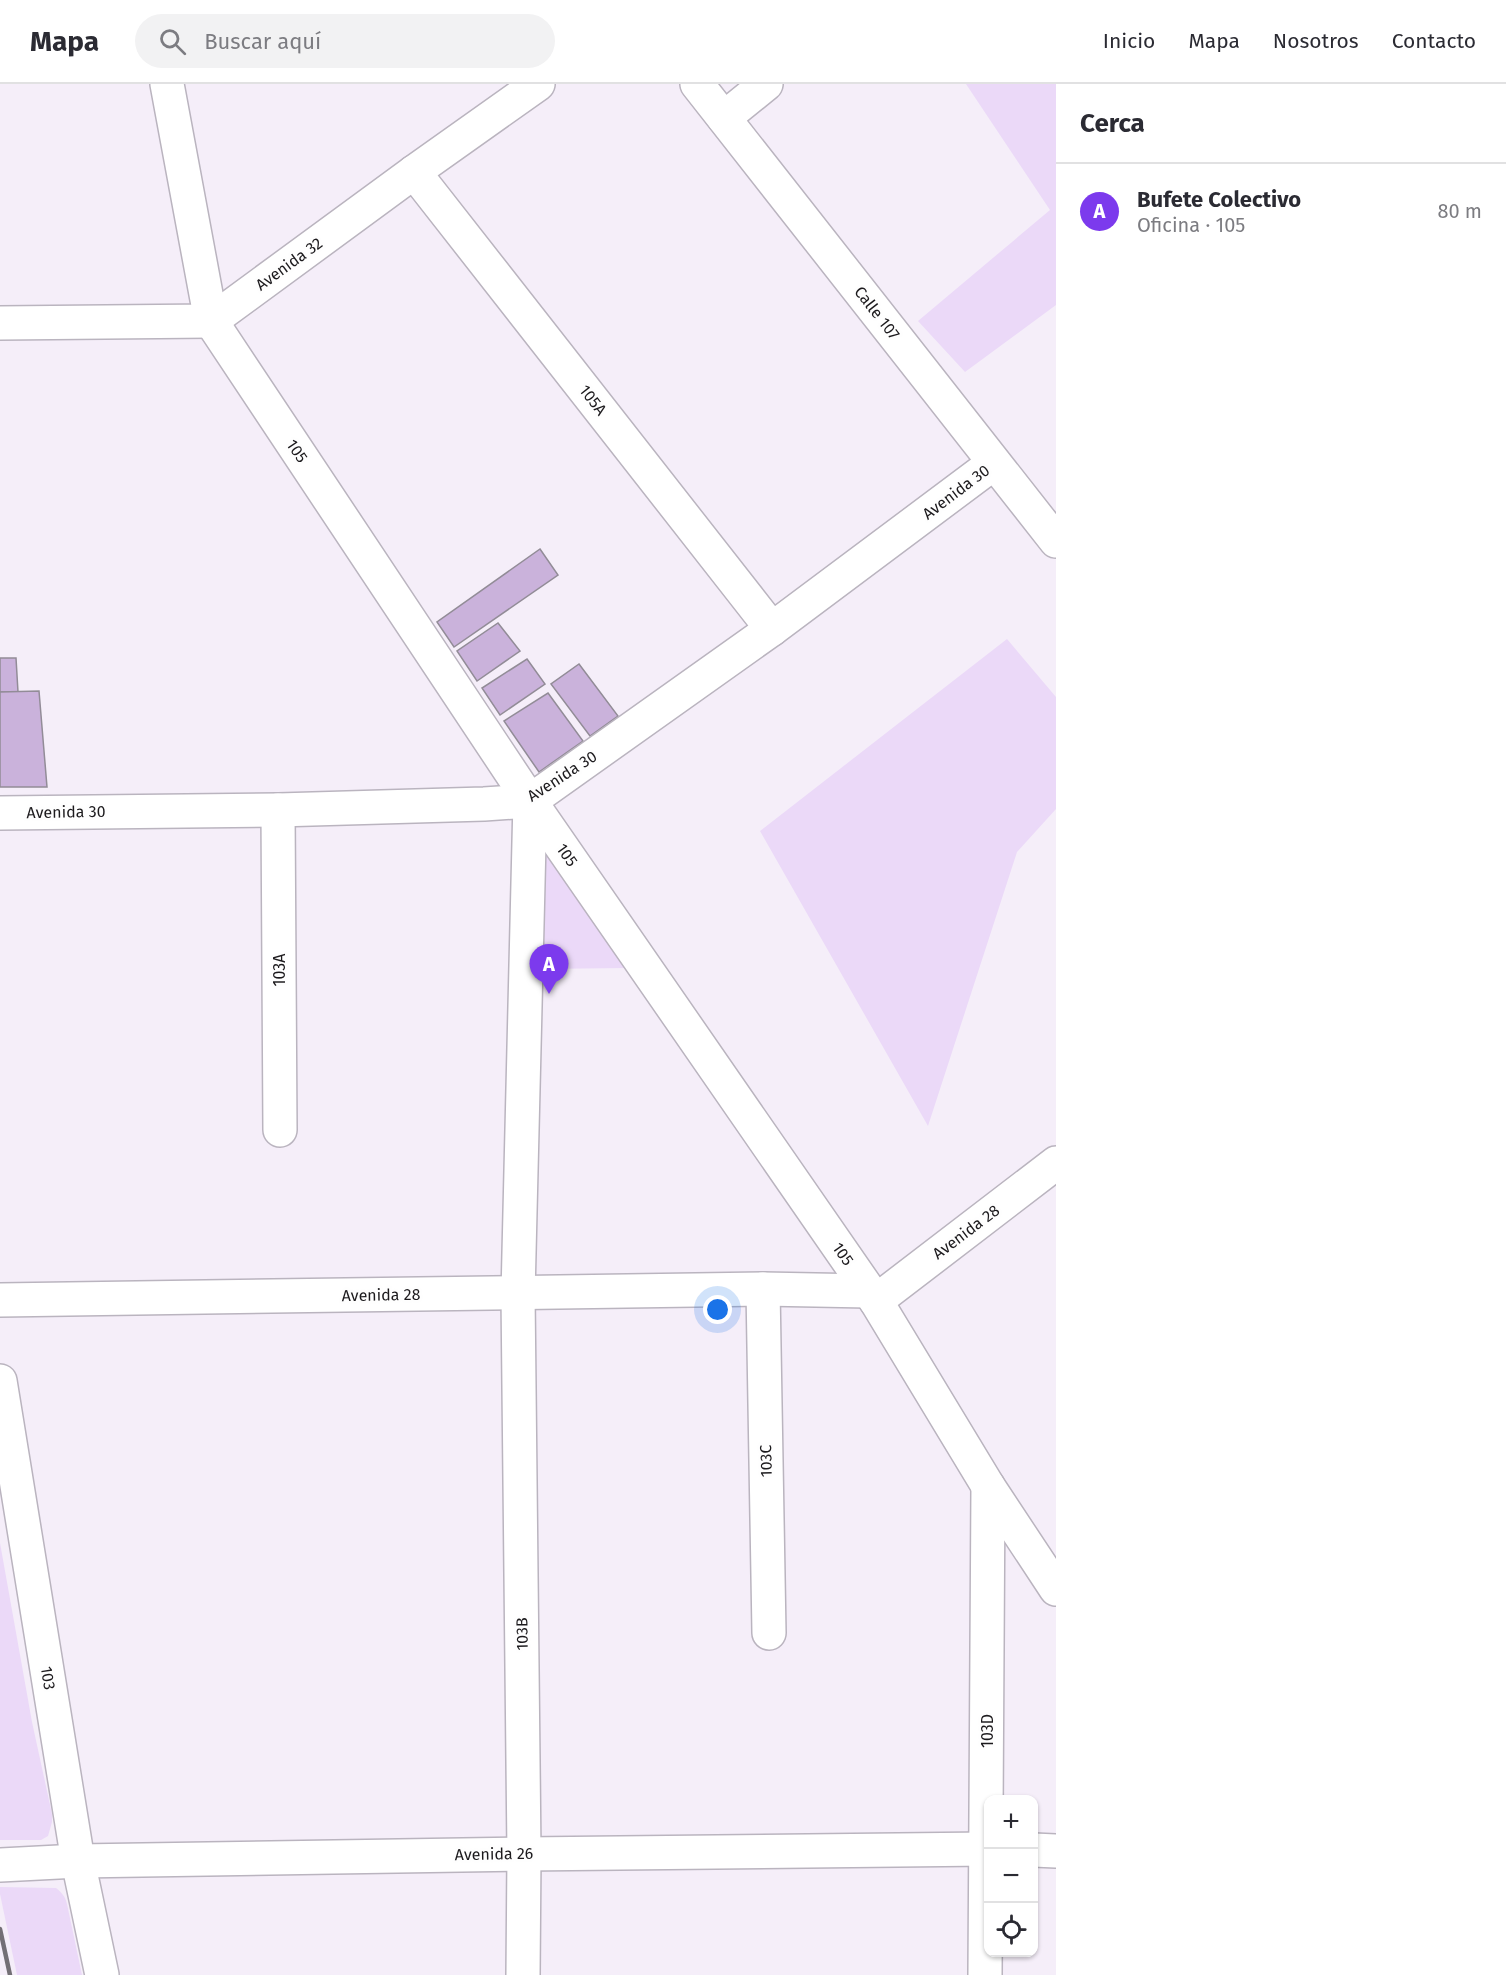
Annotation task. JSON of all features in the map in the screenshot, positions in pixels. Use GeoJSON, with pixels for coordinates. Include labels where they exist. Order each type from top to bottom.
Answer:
{"type":"FeatureCollection","features":[{"type":"Feature","properties":{"kind":"street","name":"105"},"geometry":{"type":"LineString","coordinates":[[167,84],[211,321],[530,801],[872,1296],[988,1486],[1056,1589]]}},
{"type":"Feature","properties":{"kind":"street","name":"Avenida 32"},"geometry":{"type":"LineString","coordinates":[[211,321],[538,84]]}},
{"type":"Feature","properties":{"kind":"street","name":"Calle 107"},"geometry":{"type":"LineString","coordinates":[[697,84],[1056,541]]}},
{"type":"Feature","properties":{"kind":"street"},"geometry":{"type":"LineString","coordinates":[[724,118],[766,84]]}},
{"type":"Feature","properties":{"kind":"street","name":"105A"},"geometry":{"type":"LineString","coordinates":[[414,172],[772,629]]}},
{"type":"Feature","properties":{"kind":"street"},"geometry":{"type":"LineString","coordinates":[[0,323],[211,321]]}},
{"type":"Feature","properties":{"kind":"street","name":"Avenida 30"},"geometry":{"type":"LineString","coordinates":[[0,813],[278,810],[530,801],[772,629],[994,463]]}},
{"type":"Feature","properties":{"kind":"street","name":"103B"},"geometry":{"type":"LineString","coordinates":[[523,1975],[524,1854],[518,1294],[530,801]]}},
{"type":"Feature","properties":{"kind":"street","name":"103A"},"geometry":{"type":"LineString","coordinates":[[278,810],[280,1130]]}},
{"type":"Feature","properties":{"kind":"street","name":"Avenida 28"},"geometry":{"type":"LineString","coordinates":[[0,1300],[763,1289],[872,1296],[1056,1163]]}},
{"type":"Feature","properties":{"kind":"street","name":"103C"},"geometry":{"type":"LineString","coordinates":[[763,1289],[769,1633]]}},
{"type":"Feature","properties":{"kind":"street","name":"103"},"geometry":{"type":"LineString","coordinates":[[0,1381],[78,1862],[102,1975]]}},
{"type":"Feature","properties":{"kind":"street","name":"103D"},"geometry":{"type":"LineString","coordinates":[[988,1486],[988,1795]]}},
{"type":"Feature","properties":{"kind":"street","name":"Avenida 26"},"geometry":{"type":"LineString","coordinates":[[0,1865],[524,1854],[984,1849]]}},
{"type":"Feature","properties":{"kind":"street"},"geometry":{"type":"LineString","coordinates":[[1038,1850],[1056,1851]]}},
{"type":"Feature","properties":{"kind":"street","name":"103D"},"geometry":{"type":"LineString","coordinates":[[985,1975],[987,1903]]}},
{"type":"Feature","properties":{"kind":"shaded area"},"geometry":{"type":"Polygon","coordinates":[[[966,84],[1056,84],[1056,305],[965,372],[918,321],[1050,210],[966,84]]]}},
{"type":"Feature","properties":{"kind":"shaded area"},"geometry":{"type":"Polygon","coordinates":[[[1007,639],[1056,697],[1056,809],[1017,852],[928,1126],[760,831],[1007,639]]]}},
{"type":"Feature","properties":{"kind":"shaded area"},"geometry":{"type":"Polygon","coordinates":[[[547,850],[627,968],[540,969],[536,860],[547,850]]]}},
{"type":"Feature","properties":{"kind":"shaded area"},"geometry":{"type":"Polygon","coordinates":[[[0,1543],[32,1722],[52,1814],[48,1836],[41,1840],[0,1840],[0,1543]]]}},
{"type":"Feature","properties":{"kind":"shaded area"},"geometry":{"type":"Polygon","coordinates":[[[0,1887],[56,1888],[62,1893],[67,1904],[82,1975],[17,1975],[0,1887]]]}},
{"type":"Feature","properties":{"kind":"building"},"geometry":{"type":"Polygon","coordinates":[[[540,549],[558,575],[454,647],[437,622],[540,549]]]}},
{"type":"Feature","properties":{"kind":"building"},"geometry":{"type":"Polygon","coordinates":[[[498,623],[520,651],[477,681],[457,651],[498,623]]]}},
{"type":"Feature","properties":{"kind":"building"},"geometry":{"type":"Polygon","coordinates":[[[0,658],[16,658],[18,692],[0,692],[0,658]]]}},
{"type":"Feature","properties":{"kind":"building"},"geometry":{"type":"Polygon","coordinates":[[[527,659],[545,684],[500,715],[482,688],[527,659]]]}},
{"type":"Feature","properties":{"kind":"building"},"geometry":{"type":"Polygon","coordinates":[[[579,664],[618,716],[590,736],[551,684],[579,664]]]}},
{"type":"Feature","properties":{"kind":"building"},"geometry":{"type":"Polygon","coordinates":[[[39,691],[47,787],[0,787],[0,692],[39,691]]]}},
{"type":"Feature","properties":{"kind":"building"},"geometry":{"type":"Polygon","coordinates":[[[548,693],[583,741],[539,772],[504,721],[548,693]]]}},
{"type":"Feature","properties":{"kind":"railway"},"geometry":{"type":"LineString","coordinates":[[0,1929],[10,1975]]}},
{"type":"Feature","properties":{"kind":"place","name":"Bufete Colectivo"},"geometry":{"type":"Point","coordinates":[549,994]}}]}
